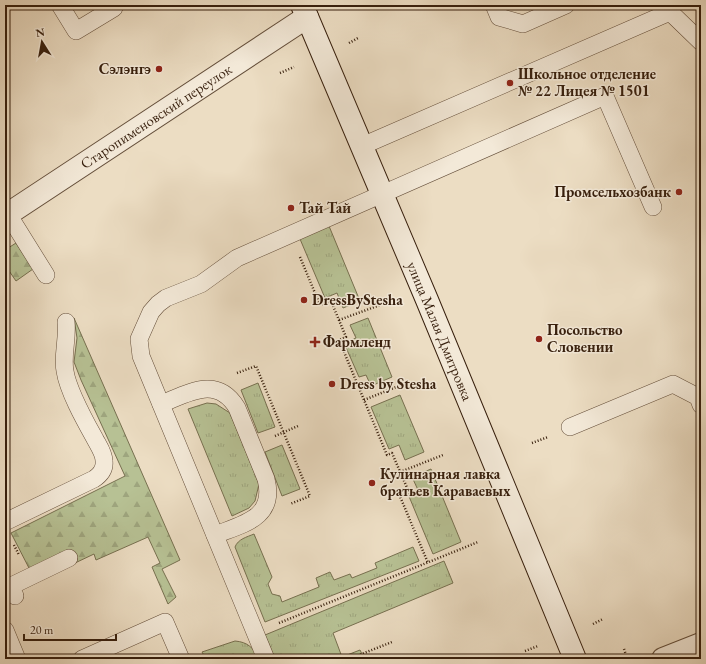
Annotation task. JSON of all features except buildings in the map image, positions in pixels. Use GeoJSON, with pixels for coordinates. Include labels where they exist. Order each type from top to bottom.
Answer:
{"type":"FeatureCollection","features":[{"type":"Feature","properties":{"kind":"street","name":"улица Малая Дмитровка"},"geometry":{"type":"LineString","coordinates":[[304,11],[383,194],[575,659]]}},
{"type":"Feature","properties":{"kind":"street","name":"Старопименовский переулок"},"geometry":{"type":"LineString","coordinates":[[6,215],[304,11]]}},
{"type":"Feature","properties":{"kind":"street"},"geometry":{"type":"LineString","coordinates":[[663,659],[701,644]]}},
{"type":"Feature","properties":{"kind":"lane"},"geometry":{"type":"LineString","coordinates":[[60,5],[76,31],[114,8],[112,5]]}},
{"type":"Feature","properties":{"kind":"lane"},"geometry":{"type":"LineString","coordinates":[[494,5],[500,17],[523,24],[566,5]]}},
{"type":"Feature","properties":{"kind":"lane"},"geometry":{"type":"LineString","coordinates":[[362,146],[670,12],[701,42]]}},
{"type":"Feature","properties":{"kind":"lane"},"geometry":{"type":"LineString","coordinates":[[266,659],[141,356],[139,345],[151,312],[166,298],[201,284],[238,258],[605,96],[653,207]]}},
{"type":"Feature","properties":{"kind":"lane"},"geometry":{"type":"LineString","coordinates":[[6,215],[46,275]]}},
{"type":"Feature","properties":{"kind":"lane"},"geometry":{"type":"LineString","coordinates":[[5,522],[94,479],[100,475],[103,468],[104,461],[102,454],[82,414],[65,372],[68,334],[66,322]]}},
{"type":"Feature","properties":{"kind":"lane"},"geometry":{"type":"LineString","coordinates":[[570,427],[673,384],[698,397],[701,405]]}},
{"type":"Feature","properties":{"kind":"lane"},"geometry":{"type":"LineString","coordinates":[[161,404],[205,388],[224,393],[232,400],[237,408],[261,465],[269,489],[268,499],[264,508],[258,516],[249,521],[215,535]]}},
{"type":"Feature","properties":{"kind":"lane"},"geometry":{"type":"LineString","coordinates":[[15,596],[11,586],[69,558]]}},
{"type":"Feature","properties":{"kind":"lane"},"geometry":{"type":"LineString","coordinates":[[82,659],[165,622],[181,659]]}},
{"type":"Feature","properties":{"kind":"lane"},"geometry":{"type":"LineString","coordinates":[[5,630],[17,659]]}},
{"type":"Feature","properties":{"kind":"path"},"geometry":{"type":"LineString","coordinates":[[348,43],[358,38]]}},
{"type":"Feature","properties":{"kind":"path"},"geometry":{"type":"LineString","coordinates":[[280,72],[294,67]]}},
{"type":"Feature","properties":{"kind":"path"},"geometry":{"type":"LineString","coordinates":[[300,258],[320,305],[331,301],[339,320],[346,337],[339,340],[387,455],[392,453],[408,490],[399,494],[428,563]]}},
{"type":"Feature","properties":{"kind":"path"},"geometry":{"type":"LineString","coordinates":[[339,320],[380,304]]}},
{"type":"Feature","properties":{"kind":"path"},"geometry":{"type":"LineString","coordinates":[[364,400],[411,381]]}},
{"type":"Feature","properties":{"kind":"path"},"geometry":{"type":"LineString","coordinates":[[400,472],[443,455]]}},
{"type":"Feature","properties":{"kind":"path"},"geometry":{"type":"LineString","coordinates":[[11,539],[30,577]]}},
{"type":"Feature","properties":{"kind":"path"},"geometry":{"type":"LineString","coordinates":[[255,633],[478,542]]}},
{"type":"Feature","properties":{"kind":"path"},"geometry":{"type":"LineString","coordinates":[[593,624],[603,620]]}},
{"type":"Feature","properties":{"kind":"path"},"geometry":{"type":"LineString","coordinates":[[349,659],[392,642]]}},
{"type":"Feature","properties":{"kind":"path"},"geometry":{"type":"LineString","coordinates":[[525,651],[538,646]]}},
{"type":"Feature","properties":{"kind":"path"},"geometry":{"type":"LineString","coordinates":[[624,649],[627,658]]}},
{"type":"Feature","properties":{"kind":"green space"},"geometry":{"type":"Polygon","coordinates":[[[329,226],[360,301],[343,308],[337,293],[325,298],[300,239],[329,226]]]}},
{"type":"Feature","properties":{"kind":"green space"},"geometry":{"type":"Polygon","coordinates":[[[16,243],[33,269],[16,281],[5,265],[5,250],[16,243]]]}},
{"type":"Feature","properties":{"kind":"green space"},"geometry":{"type":"Polygon","coordinates":[[[74,318],[180,560],[162,569],[176,597],[168,604],[152,567],[160,563],[148,537],[96,560],[94,554],[75,563],[30,570],[11,533],[125,476],[74,362],[77,338],[74,318]]]}},
{"type":"Feature","properties":{"kind":"green space"},"geometry":{"type":"Polygon","coordinates":[[[368,318],[392,377],[371,386],[366,375],[359,377],[344,343],[356,338],[350,325],[368,318]]]}},
{"type":"Feature","properties":{"kind":"green space"},"geometry":{"type":"Polygon","coordinates":[[[258,383],[275,427],[258,433],[241,390],[258,383]]]}},
{"type":"Feature","properties":{"kind":"green space"},"geometry":{"type":"Polygon","coordinates":[[[400,395],[424,452],[405,460],[399,445],[389,449],[371,407],[400,395]]]}},
{"type":"Feature","properties":{"kind":"green space"},"geometry":{"type":"Polygon","coordinates":[[[207,403],[216,404],[230,413],[259,484],[255,501],[249,508],[232,516],[188,409],[207,403]]]}},
{"type":"Feature","properties":{"kind":"green space"},"geometry":{"type":"Polygon","coordinates":[[[282,445],[300,489],[282,496],[265,452],[282,445]]]}},
{"type":"Feature","properties":{"kind":"green space"},"geometry":{"type":"Polygon","coordinates":[[[431,469],[461,542],[433,554],[408,494],[418,490],[412,477],[431,469]]]}},
{"type":"Feature","properties":{"kind":"green space"},"geometry":{"type":"Polygon","coordinates":[[[254,534],[272,577],[268,584],[272,594],[280,596],[282,602],[319,587],[316,578],[330,572],[334,580],[350,574],[352,578],[377,568],[375,563],[413,547],[419,561],[265,622],[235,547],[240,540],[254,534]]]}},
{"type":"Feature","properties":{"kind":"green space"},"geometry":{"type":"Polygon","coordinates":[[[444,561],[453,583],[333,633],[342,657],[360,650],[362,654],[347,659],[275,659],[265,635],[444,561]]]}},
{"type":"Feature","properties":{"kind":"green space"},"geometry":{"type":"Polygon","coordinates":[[[235,641],[250,646],[260,659],[206,659],[202,652],[235,641]]]}},
{"type":"Feature","properties":{"kind":"place","name":"Сэлэнгэ"},"geometry":{"type":"Point","coordinates":[159,69]}},
{"type":"Feature","properties":{"kind":"place","name":"Школьное отделение № 22 Лицея № 1501"},"geometry":{"type":"Point","coordinates":[510,83]}},
{"type":"Feature","properties":{"kind":"place","name":"Промсельхозбанк"},"geometry":{"type":"Point","coordinates":[679,192]}},
{"type":"Feature","properties":{"kind":"place","name":"Тай Тай"},"geometry":{"type":"Point","coordinates":[291,208]}},
{"type":"Feature","properties":{"kind":"place","name":"DressByStesha"},"geometry":{"type":"Point","coordinates":[304,300]}},
{"type":"Feature","properties":{"kind":"place","name":"Посольство Словении"},"geometry":{"type":"Point","coordinates":[539,339]}},
{"type":"Feature","properties":{"kind":"place","name":"Фармленд"},"geometry":{"type":"Point","coordinates":[315,342]}},
{"type":"Feature","properties":{"kind":"place","name":"Dress by Stesha"},"geometry":{"type":"Point","coordinates":[332,384]}},
{"type":"Feature","properties":{"kind":"place","name":"Кулинарная лавка братьев Караваевых"},"geometry":{"type":"Point","coordinates":[372,483]}}]}
